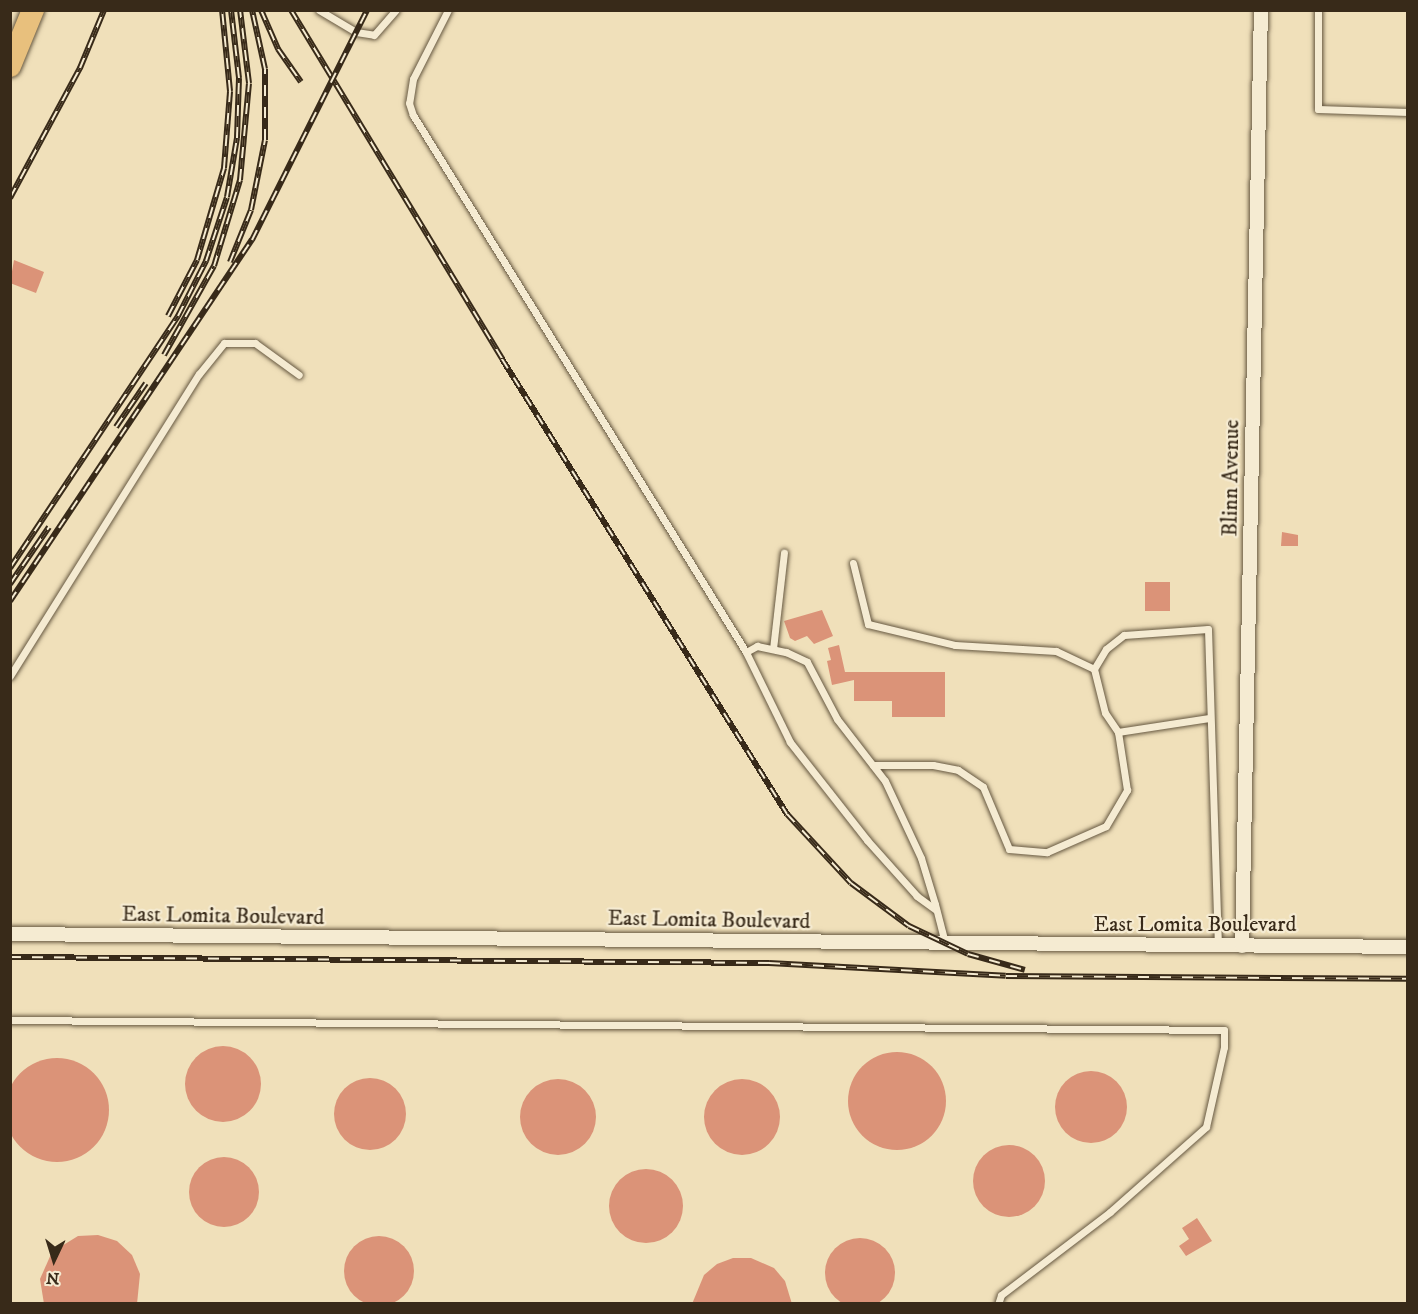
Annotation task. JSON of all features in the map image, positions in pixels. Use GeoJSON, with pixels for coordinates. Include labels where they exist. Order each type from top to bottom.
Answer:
{"type":"FeatureCollection","features":[{"type":"Feature","properties":{"kind":"main road"},"geometry":{"type":"LineString","coordinates":[[10,66],[33,10]]}},
{"type":"Feature","properties":{"kind":"street","name":"Blinn Avenue"},"geometry":{"type":"LineString","coordinates":[[1242,946],[1261,10]]}},
{"type":"Feature","properties":{"kind":"street","name":"East Lomita Boulevard"},"geometry":{"type":"LineString","coordinates":[[10,934],[1407,947]]}},
{"type":"Feature","properties":{"kind":"lane"},"geometry":{"type":"LineString","coordinates":[[319,10],[356,32],[374,35],[396,10]]}},
{"type":"Feature","properties":{"kind":"lane"},"geometry":{"type":"LineString","coordinates":[[448,10],[413,79],[409,103],[413,115],[746,652],[790,742],[867,840],[917,896],[936,910]]}},
{"type":"Feature","properties":{"kind":"lane"},"geometry":{"type":"LineString","coordinates":[[1318,10],[1318,109],[1407,112]]}},
{"type":"Feature","properties":{"kind":"lane"},"geometry":{"type":"LineString","coordinates":[[10,676],[199,374],[224,343],[255,344],[299,375]]}},
{"type":"Feature","properties":{"kind":"lane"},"geometry":{"type":"LineString","coordinates":[[773,649],[784,553]]}},
{"type":"Feature","properties":{"kind":"lane"},"geometry":{"type":"LineString","coordinates":[[853,563],[868,624],[955,645],[1056,651],[1094,669]]}},
{"type":"Feature","properties":{"kind":"lane"},"geometry":{"type":"LineString","coordinates":[[873,765],[958,770],[983,787],[1009,849],[1047,852],[1106,826],[1127,790],[1118,732],[1105,713],[1094,669],[1106,649],[1124,635],[1208,629],[1209,718],[1218,946]]}},
{"type":"Feature","properties":{"kind":"lane"},"geometry":{"type":"LineString","coordinates":[[746,652],[757,646],[773,649],[807,662],[837,719],[885,780],[921,858],[946,944]]}},
{"type":"Feature","properties":{"kind":"lane"},"geometry":{"type":"LineString","coordinates":[[1118,732],[1209,718]]}},
{"type":"Feature","properties":{"kind":"lane"},"geometry":{"type":"LineString","coordinates":[[10,1020],[1224,1030],[1224,1047],[1206,1127],[1110,1212],[1001,1295],[998,1304]]}},
{"type":"Feature","properties":{"kind":"building"},"geometry":{"type":"Polygon","coordinates":[[[14,260],[44,272],[36,293],[10,283],[14,260]]]}},
{"type":"Feature","properties":{"kind":"building"},"geometry":{"type":"Polygon","coordinates":[[[1282,532],[1298,535],[1298,546],[1281,546],[1282,532]]]}},
{"type":"Feature","properties":{"kind":"building"},"geometry":{"type":"Polygon","coordinates":[[[1145,582],[1170,582],[1170,611],[1145,611],[1145,582]]]}},
{"type":"Feature","properties":{"kind":"building"},"geometry":{"type":"Polygon","coordinates":[[[822,610],[833,636],[814,644],[807,636],[795,641],[790,638],[784,621],[822,610]]]}},
{"type":"Feature","properties":{"kind":"building"},"geometry":{"type":"Polygon","coordinates":[[[839,645],[845,672],[945,672],[945,717],[892,717],[892,701],[854,701],[854,680],[832,685],[827,661],[831,660],[828,648],[839,645]]]}},
{"type":"Feature","properties":{"kind":"building"},"geometry":{"type":"Polygon","coordinates":[[[223,1046],[238,1049],[250,1057],[258,1069],[261,1084],[258,1099],[250,1111],[238,1119],[223,1122],[208,1119],[196,1111],[188,1099],[185,1084],[188,1069],[196,1057],[208,1049],[223,1046]]]}},
{"type":"Feature","properties":{"kind":"building"},"geometry":{"type":"Polygon","coordinates":[[[897,1052],[916,1055],[932,1066],[943,1082],[946,1101],[943,1120],[932,1136],[916,1147],[897,1150],[878,1147],[862,1136],[851,1120],[848,1101],[851,1082],[862,1066],[878,1055],[897,1052]]]}},
{"type":"Feature","properties":{"kind":"building"},"geometry":{"type":"Polygon","coordinates":[[[57,1058],[77,1062],[94,1073],[105,1090],[109,1110],[105,1130],[94,1147],[77,1158],[57,1162],[37,1158],[20,1147],[9,1130],[5,1110],[9,1090],[20,1073],[37,1062],[57,1058]]]}},
{"type":"Feature","properties":{"kind":"building"},"geometry":{"type":"Polygon","coordinates":[[[1084,1071],[1098,1071],[1117,1081],[1127,1100],[1127,1114],[1117,1133],[1098,1143],[1084,1143],[1065,1133],[1055,1114],[1055,1100],[1065,1081],[1084,1071]]]}},
{"type":"Feature","properties":{"kind":"building"},"geometry":{"type":"Polygon","coordinates":[[[377,1078],[396,1088],[404,1100],[406,1114],[404,1128],[396,1140],[384,1148],[363,1150],[344,1140],[336,1128],[334,1107],[344,1088],[356,1080],[377,1078]]]}},
{"type":"Feature","properties":{"kind":"building"},"geometry":{"type":"Polygon","coordinates":[[[558,1079],[573,1082],[585,1090],[593,1102],[596,1117],[593,1132],[585,1144],[573,1152],[558,1155],[543,1152],[531,1144],[523,1132],[520,1117],[523,1102],[531,1090],[543,1082],[558,1079]]]}},
{"type":"Feature","properties":{"kind":"building"},"geometry":{"type":"Polygon","coordinates":[[[742,1079],[756,1082],[769,1090],[777,1103],[780,1117],[777,1131],[769,1144],[756,1152],[742,1155],[728,1152],[715,1144],[707,1131],[704,1117],[707,1103],[715,1090],[728,1082],[742,1079]]]}},
{"type":"Feature","properties":{"kind":"building"},"geometry":{"type":"Polygon","coordinates":[[[1002,1145],[1016,1145],[1035,1155],[1045,1174],[1045,1188],[1035,1207],[1016,1217],[1002,1217],[983,1207],[973,1188],[973,1174],[983,1155],[1002,1145]]]}},
{"type":"Feature","properties":{"kind":"building"},"geometry":{"type":"Polygon","coordinates":[[[224,1157],[237,1160],[249,1167],[256,1179],[259,1192],[256,1205],[249,1217],[237,1224],[224,1227],[211,1224],[199,1217],[192,1205],[189,1192],[192,1179],[199,1167],[211,1160],[224,1157]]]}},
{"type":"Feature","properties":{"kind":"building"},"geometry":{"type":"Polygon","coordinates":[[[639,1169],[653,1169],[667,1175],[677,1185],[683,1199],[681,1220],[667,1237],[653,1243],[639,1243],[625,1237],[615,1227],[609,1213],[609,1199],[615,1185],[625,1175],[639,1169]]]}},
{"type":"Feature","properties":{"kind":"building"},"geometry":{"type":"Polygon","coordinates":[[[1197,1218],[1212,1241],[1186,1256],[1179,1246],[1189,1239],[1182,1228],[1197,1218]]]}},
{"type":"Feature","properties":{"kind":"building"},"geometry":{"type":"Polygon","coordinates":[[[98,1235],[117,1241],[132,1255],[140,1274],[137,1304],[44,1304],[40,1279],[52,1252],[78,1236],[98,1235]]]}},
{"type":"Feature","properties":{"kind":"building"},"geometry":{"type":"Polygon","coordinates":[[[379,1236],[392,1239],[404,1246],[411,1258],[414,1271],[411,1284],[404,1296],[392,1303],[379,1306],[366,1303],[354,1296],[347,1284],[344,1271],[347,1258],[354,1246],[366,1239],[379,1236]]]}},
{"type":"Feature","properties":{"kind":"building"},"geometry":{"type":"Polygon","coordinates":[[[860,1238],[873,1241],[885,1248],[892,1260],[895,1273],[892,1286],[885,1298],[873,1305],[860,1308],[847,1305],[835,1298],[828,1286],[825,1273],[828,1260],[835,1248],[847,1241],[860,1238]]]}},
{"type":"Feature","properties":{"kind":"building"},"geometry":{"type":"Polygon","coordinates":[[[733,1258],[751,1258],[774,1268],[785,1281],[792,1304],[692,1304],[704,1275],[717,1264],[733,1258]]]}},
{"type":"Feature","properties":{"kind":"railway"},"geometry":{"type":"LineString","coordinates":[[10,198],[80,68],[104,10]]}},
{"type":"Feature","properties":{"kind":"railway"},"geometry":{"type":"LineString","coordinates":[[168,316],[197,260],[224,168],[230,91],[222,10]]}},
{"type":"Feature","properties":{"kind":"railway"},"geometry":{"type":"LineString","coordinates":[[10,568],[178,316],[206,261],[227,197],[237,138],[239,78],[231,10]]}},
{"type":"Feature","properties":{"kind":"railway"},"geometry":{"type":"LineString","coordinates":[[164,355],[214,266],[240,180],[249,83],[240,10]]}},
{"type":"Feature","properties":{"kind":"railway"},"geometry":{"type":"LineString","coordinates":[[230,262],[251,210],[265,140],[265,69],[252,10]]}},
{"type":"Feature","properties":{"kind":"railway"},"geometry":{"type":"LineString","coordinates":[[261,10],[278,49],[301,82]]}},
{"type":"Feature","properties":{"kind":"railway"},"geometry":{"type":"LineString","coordinates":[[291,10],[502,359],[787,814],[851,883],[909,926],[968,954],[1025,970]]}},
{"type":"Feature","properties":{"kind":"railway"},"geometry":{"type":"LineString","coordinates":[[10,601],[252,240],[367,10]]}},
{"type":"Feature","properties":{"kind":"railway"},"geometry":{"type":"LineString","coordinates":[[116,427],[146,383]]}},
{"type":"Feature","properties":{"kind":"railway"},"geometry":{"type":"LineString","coordinates":[[10,584],[49,527]]}},
{"type":"Feature","properties":{"kind":"railway"},"geometry":{"type":"LineString","coordinates":[[10,957],[769,963],[1006,976],[1408,979]]}}]}
